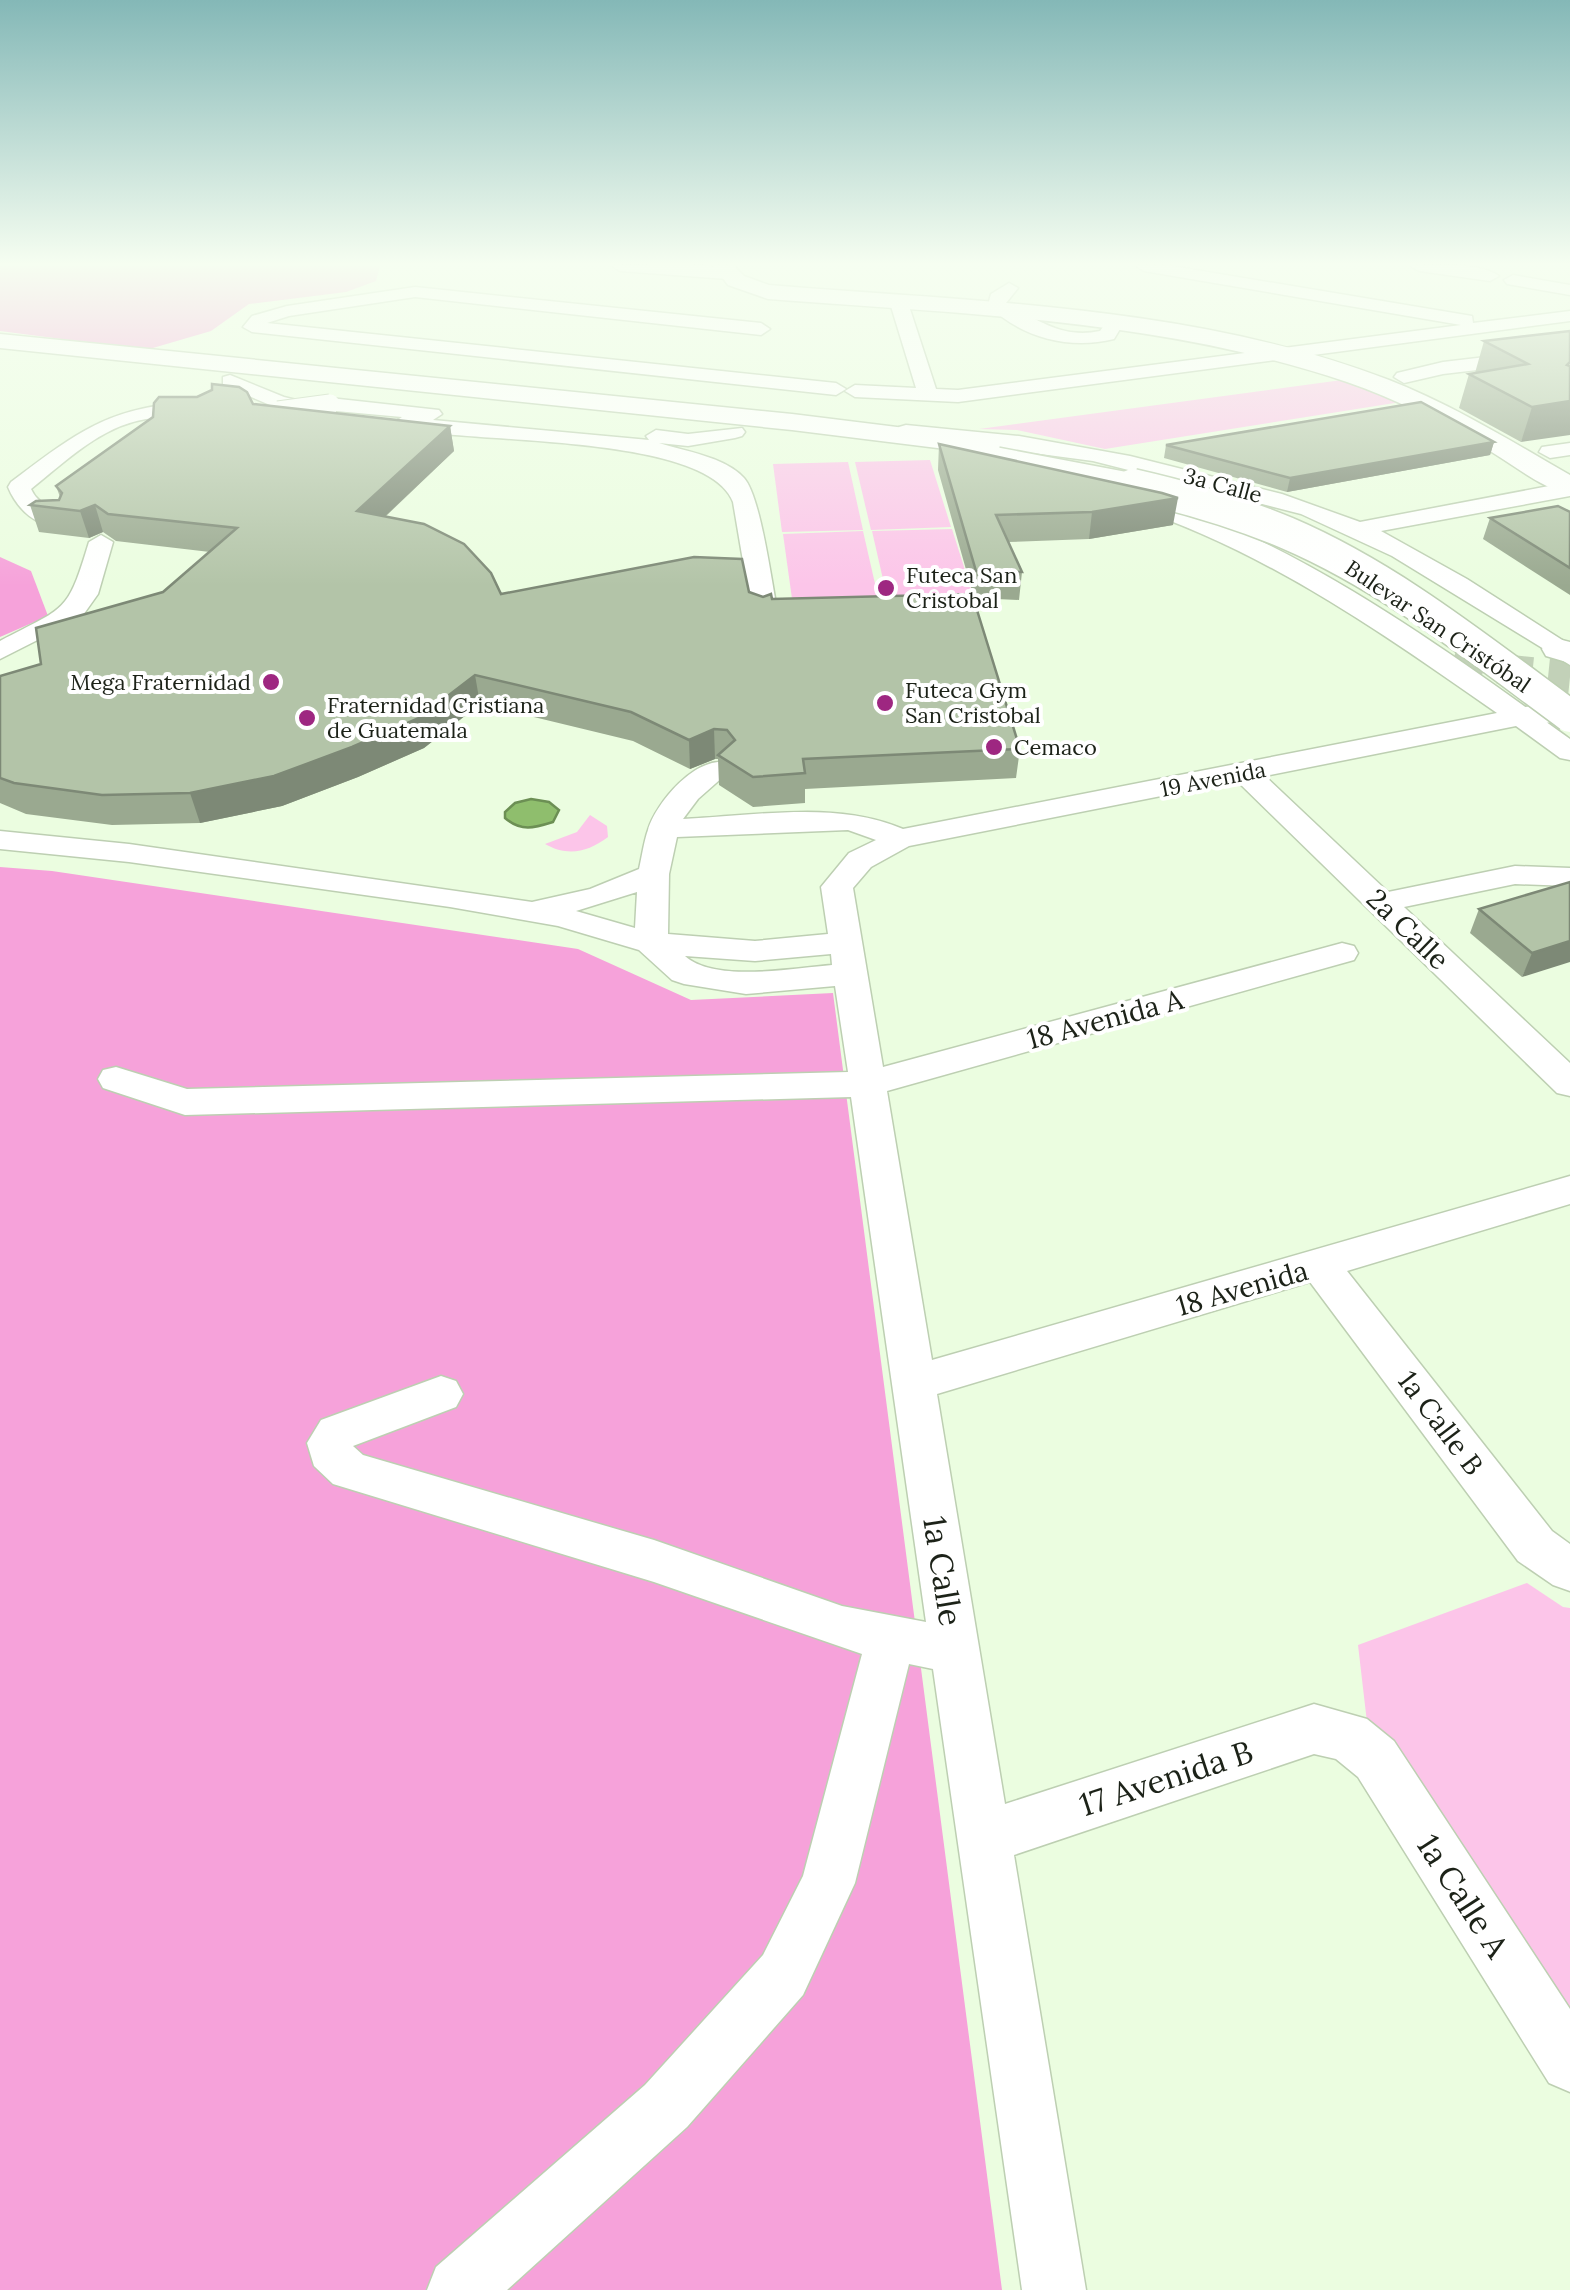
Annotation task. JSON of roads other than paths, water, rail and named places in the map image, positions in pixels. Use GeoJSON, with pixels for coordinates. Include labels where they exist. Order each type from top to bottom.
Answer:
{"type":"FeatureCollection","features":[{"type":"Feature","properties":{"kind":"main road","name":"Bulevar San Cristóbal"},"geometry":{"type":"LineString","coordinates":[[162,373],[933,453],[1004,454],[1218,510],[1287,534],[1328,553],[1442,623],[1570,712]]}},
{"type":"Feature","properties":{"kind":"main road","name":"Bulevar San Cristóbal"},"geometry":{"type":"LineString","coordinates":[[307,373],[838,428],[1160,478],[1234,499],[1326,535],[1388,567],[1570,689]]}},
{"type":"Feature","properties":{"kind":"main road"},"geometry":{"type":"LineString","coordinates":[[1346,373],[1407,398],[1570,488]]}},
{"type":"Feature","properties":{"kind":"main road"},"geometry":{"type":"LineString","coordinates":[[1390,373],[1449,396],[1564,455]]}},
{"type":"Feature","properties":{"kind":"main road"},"geometry":{"type":"LineString","coordinates":[[1218,510],[1343,579],[1455,654]]}},
{"type":"Feature","properties":{"kind":"main road","name":"19 Avenida"},"geometry":{"type":"LineString","coordinates":[[1522,718],[1570,712]]}},
{"type":"Feature","properties":{"kind":"street"},"geometry":{"type":"LineString","coordinates":[[803,373],[845,390],[929,397],[1135,373]]}},
{"type":"Feature","properties":{"kind":"street"},"geometry":{"type":"LineString","coordinates":[[921,373],[929,397]]}},
{"type":"Feature","properties":{"kind":"street"},"geometry":{"type":"LineString","coordinates":[[1404,377],[1422,373]]}},
{"type":"Feature","properties":{"kind":"street"},"geometry":{"type":"LineString","coordinates":[[230,380],[277,401],[338,416],[651,447],[714,468],[736,482],[744,502],[743,514],[765,614]]}},
{"type":"Feature","properties":{"kind":"street"},"geometry":{"type":"LineString","coordinates":[[349,432],[264,418],[330,404],[688,440],[735,432]]}},
{"type":"Feature","properties":{"kind":"street"},"geometry":{"type":"LineString","coordinates":[[56,520],[36,512],[24,501],[19,487],[104,423],[137,412],[206,412]]}},
{"type":"Feature","properties":{"kind":"street","name":"3a Calle"},"geometry":{"type":"LineString","coordinates":[[838,428],[987,436],[1065,448],[1256,493],[1357,529],[1566,653]]}},
{"type":"Feature","properties":{"kind":"street"},"geometry":{"type":"LineString","coordinates":[[388,436],[654,465],[692,478],[726,498],[743,514]]}},
{"type":"Feature","properties":{"kind":"street","name":"3a Calle"},"geometry":{"type":"LineString","coordinates":[[933,453],[1106,492],[1230,534],[1312,581],[1570,752]]}},
{"type":"Feature","properties":{"kind":"street"},"geometry":{"type":"LineString","coordinates":[[1357,529],[1570,488]]}},
{"type":"Feature","properties":{"kind":"street"},"geometry":{"type":"LineString","coordinates":[[0,651],[72,614],[86,594],[101,542]]}},
{"type":"Feature","properties":{"kind":"street"},"geometry":{"type":"LineString","coordinates":[[1312,581],[1311,566],[1386,544]]}},
{"type":"Feature","properties":{"kind":"street","name":"19 Avenida"},"geometry":{"type":"LineString","coordinates":[[880,850],[1522,718]]}},
{"type":"Feature","properties":{"kind":"street"},"geometry":{"type":"LineString","coordinates":[[650,943],[652,874],[662,830],[679,797],[718,769]]}},
{"type":"Feature","properties":{"kind":"street","name":"2a Calle"},"geometry":{"type":"LineString","coordinates":[[1245,773],[1570,1084]]}},
{"type":"Feature","properties":{"kind":"street"},"geometry":{"type":"LineString","coordinates":[[662,830],[848,821],[866,824],[880,850]]}},
{"type":"Feature","properties":{"kind":"street"},"geometry":{"type":"LineString","coordinates":[[0,840],[128,853],[563,916],[650,943],[684,973],[746,983],[848,958]]}},
{"type":"Feature","properties":{"kind":"street","name":"1a Calle"},"geometry":{"type":"LineString","coordinates":[[880,850],[837,886],[1054,2290]]}},
{"type":"Feature","properties":{"kind":"street"},"geometry":{"type":"LineString","coordinates":[[521,911],[599,896],[652,874]]}},
{"type":"Feature","properties":{"kind":"street"},"geometry":{"type":"LineString","coordinates":[[1380,903],[1516,875],[1570,877]]}},
{"type":"Feature","properties":{"kind":"street","name":"18 Avenida A"},"geometry":{"type":"LineString","coordinates":[[116,1079],[185,1102],[868,1084],[1342,953]]}},
{"type":"Feature","properties":{"kind":"street","name":"18 Avenida"},"geometry":{"type":"LineString","coordinates":[[914,1384],[1570,1190]]}},
{"type":"Feature","properties":{"kind":"street","name":"1a Calle B"},"geometry":{"type":"LineString","coordinates":[[1320,1266],[1535,1546],[1570,1570]]}},
{"type":"Feature","properties":{"kind":"street"},"geometry":{"type":"LineString","coordinates":[[440,1394],[337,1433],[329,1443],[330,1453],[348,1470],[654,1561],[842,1628],[955,1650]]}},
{"type":"Feature","properties":{"kind":"street"},"geometry":{"type":"LineString","coordinates":[[459,2290],[666,2106],[783,1975],[828,1883],[890,1640]]}},
{"type":"Feature","properties":{"kind":"street","name":"17 Avenida B"},"geometry":{"type":"LineString","coordinates":[[984,1838],[1314,1729],[1348,1737]]}},
{"type":"Feature","properties":{"kind":"street","name":"1a Calle A"},"geometry":{"type":"LineString","coordinates":[[1348,1737],[1376,1760],[1570,2062]]}},
{"type":"Feature","properties":{"kind":"tunnel"},"geometry":{"type":"LineString","coordinates":[[1455,654],[1511,671],[1570,677]]}},
{"type":"Feature","properties":{"kind":"place","name":"Futeca San Cristobal"},"geometry":{"type":"Point","coordinates":[886,588]}},
{"type":"Feature","properties":{"kind":"place","name":"Mega Fraternidad"},"geometry":{"type":"Point","coordinates":[271,682]}},
{"type":"Feature","properties":{"kind":"place","name":"Futeca Gym San Cristobal"},"geometry":{"type":"Point","coordinates":[885,703]}},
{"type":"Feature","properties":{"kind":"place","name":"Fraternidad Cristiana de Guatemala"},"geometry":{"type":"Point","coordinates":[307,718]}},
{"type":"Feature","properties":{"kind":"place","name":"Cemaco"},"geometry":{"type":"Point","coordinates":[994,747]}}]}
